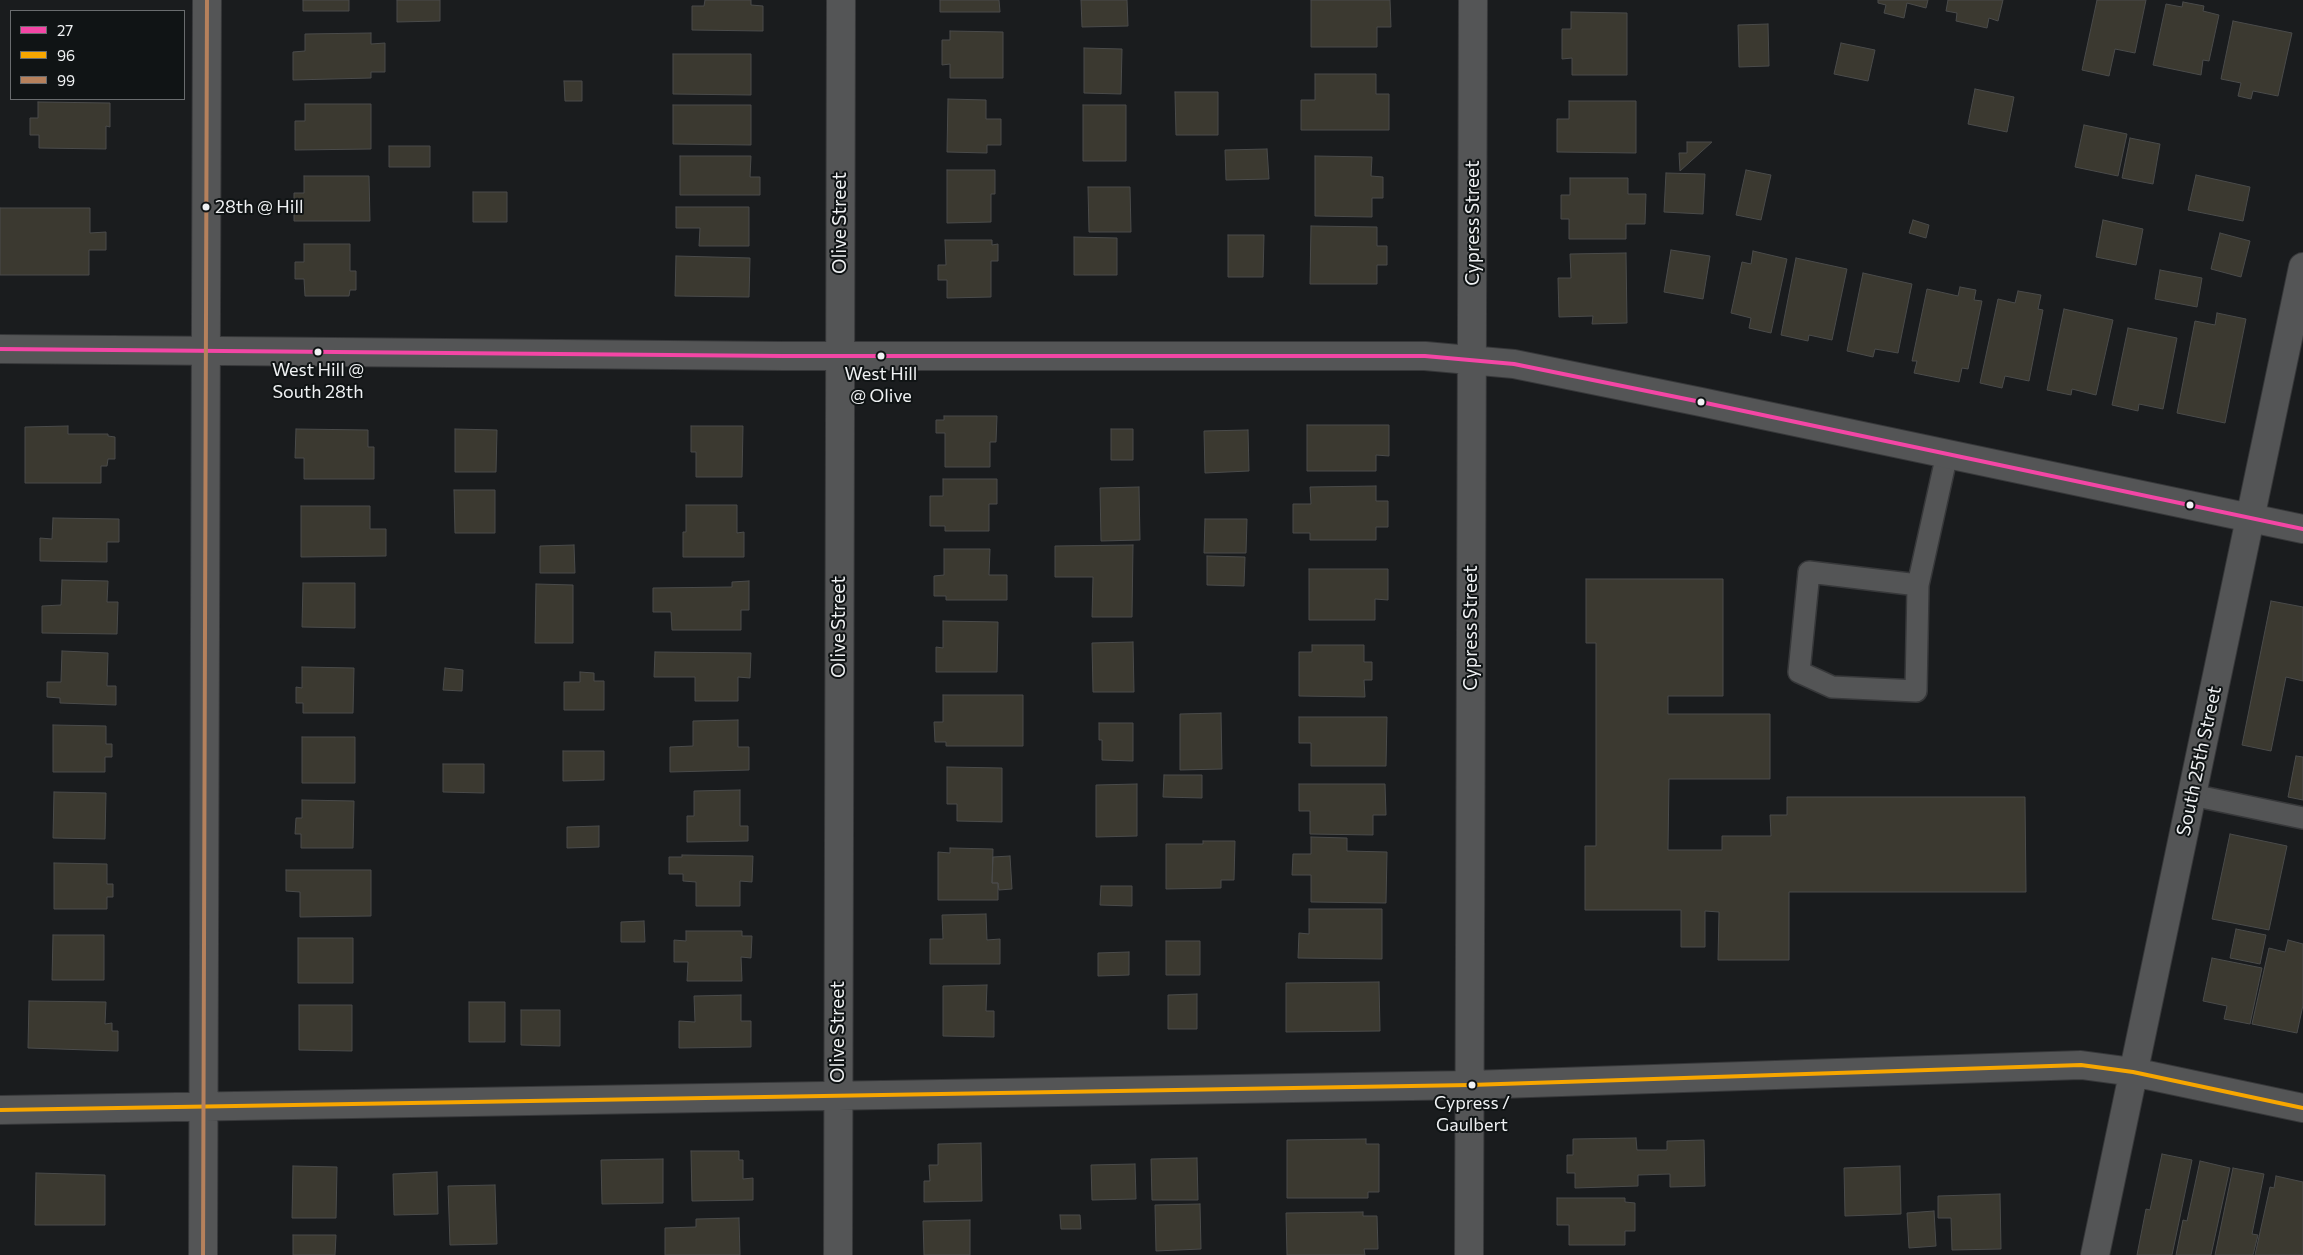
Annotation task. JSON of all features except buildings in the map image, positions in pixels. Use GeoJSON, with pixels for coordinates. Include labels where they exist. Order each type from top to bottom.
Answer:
{"type":"FeatureCollection","features":[{"type":"Feature","properties":{"kind":"street"},"geometry":{"type":"LineString","coordinates":[[203,1255],[207,0]]}},
{"type":"Feature","properties":{"kind":"street","name":"Olive Street"},"geometry":{"type":"LineString","coordinates":[[838,1255],[841,0]]}},
{"type":"Feature","properties":{"kind":"street","name":"Cypress Street"},"geometry":{"type":"LineString","coordinates":[[1469,1255],[1473,0]]}},
{"type":"Feature","properties":{"kind":"street","name":"South 25th Street"},"geometry":{"type":"LineString","coordinates":[[2095,1255],[2303,267]]}},
{"type":"Feature","properties":{"kind":"street"},"geometry":{"type":"LineString","coordinates":[[0,350],[1415,356],[1473,360],[1514,364],[2303,529]]}},
{"type":"Feature","properties":{"kind":"street"},"geometry":{"type":"LineString","coordinates":[[0,1110],[1470,1085],[2081,1065],[2133,1072],[2303,1108]]}},
{"type":"Feature","properties":{"kind":"lane"},"geometry":{"type":"LineString","coordinates":[[1918,586],[1809,572],[1799,672],[1832,687],[1916,691],[1918,586],[1947,454]]}},
{"type":"Feature","properties":{"kind":"lane"},"geometry":{"type":"LineString","coordinates":[[2192,795],[2303,818]]}},
{"type":"Feature","properties":{"kind":"transit line","name":"99"},"geometry":{"type":"LineString","coordinates":[[203,1255],[207,0]]}},
{"type":"Feature","properties":{"kind":"transit line","name":"27"},"geometry":{"type":"LineString","coordinates":[[0,349],[782,356],[1425,356],[1514,364],[2303,529]]}},
{"type":"Feature","properties":{"kind":"transit line","name":"96"},"geometry":{"type":"LineString","coordinates":[[0,1110],[1470,1085],[2081,1065],[2133,1072],[2303,1108]]}},
{"type":"Feature","properties":{"kind":"place","name":"28th @ Hill"},"geometry":{"type":"Point","coordinates":[206,207]}},
{"type":"Feature","properties":{"kind":"place","name":"West Hill @ South 28th"},"geometry":{"type":"Point","coordinates":[318,352]}},
{"type":"Feature","properties":{"kind":"place","name":"West Hill @ Olive"},"geometry":{"type":"Point","coordinates":[881,356]}},
{"type":"Feature","properties":{"kind":"place","name":"Cypress / Gaulbert"},"geometry":{"type":"Point","coordinates":[1472,1085]}}]}
